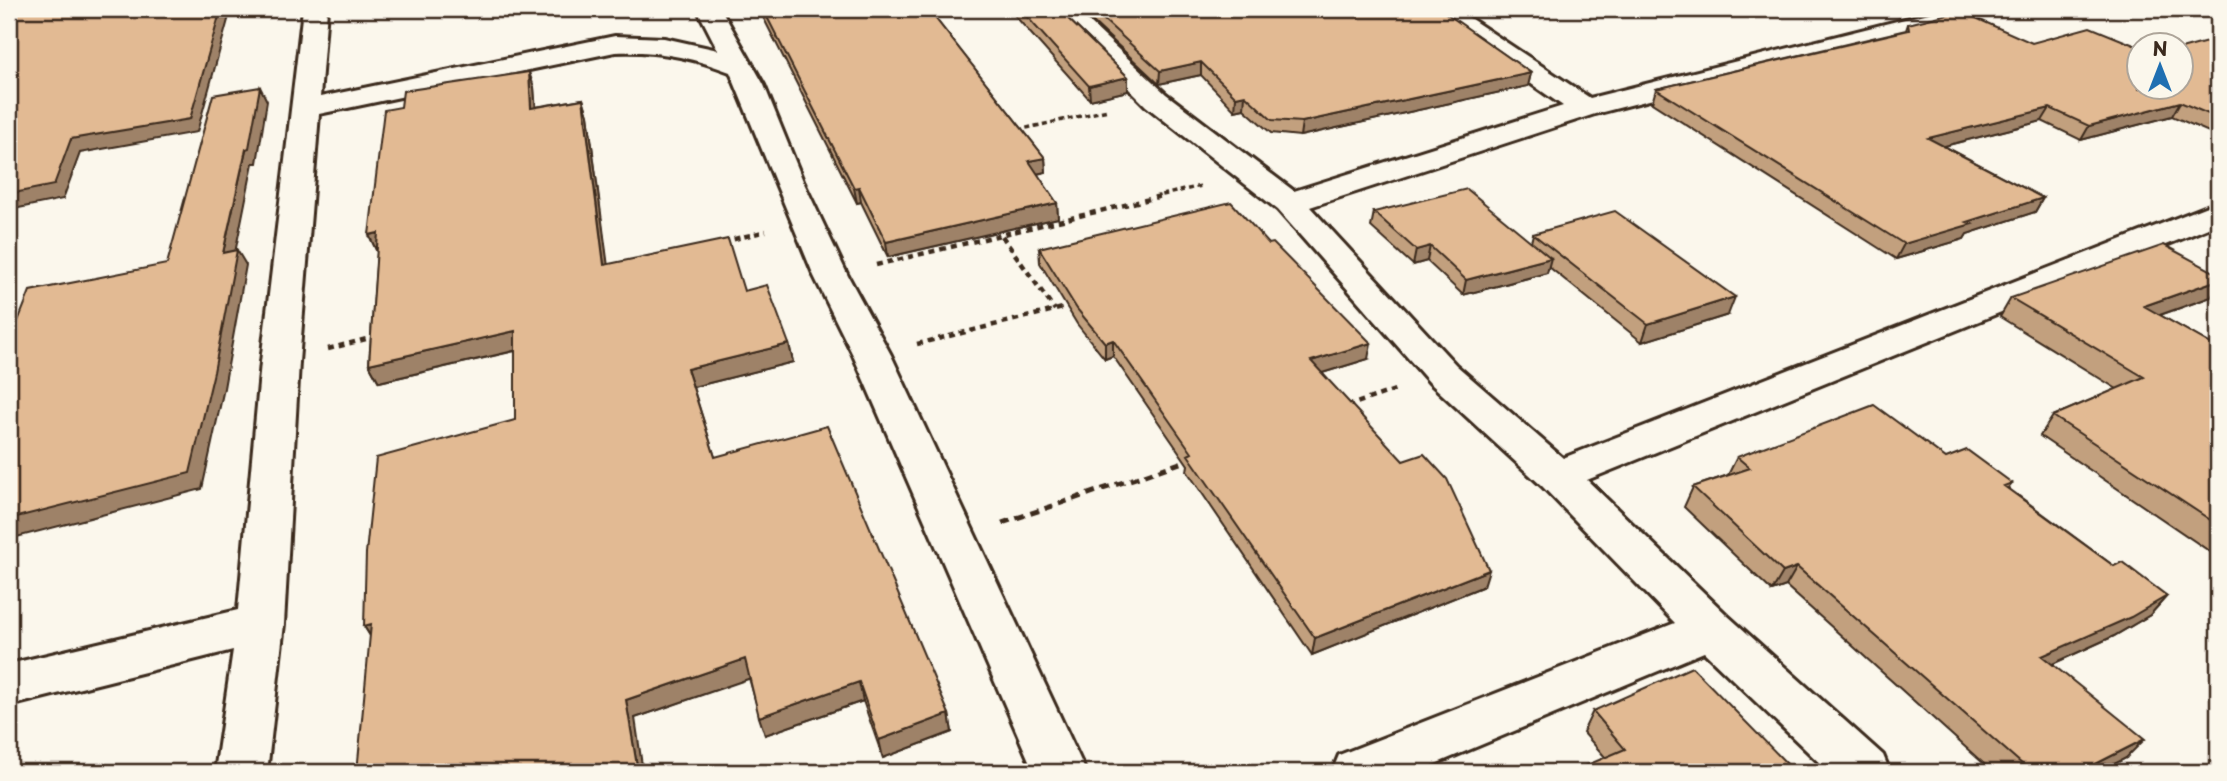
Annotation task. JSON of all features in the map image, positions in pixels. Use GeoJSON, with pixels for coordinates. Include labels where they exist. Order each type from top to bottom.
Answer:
{"type":"FeatureCollection","features":[{"type":"Feature","properties":{"kind":"street"},"geometry":{"type":"LineString","coordinates":[[240,772],[260,624],[280,362],[315,9]]}},
{"type":"Feature","properties":{"kind":"street"},"geometry":{"type":"LineString","coordinates":[[709,9],[750,85],[788,181],[831,276],[872,355],[1060,772]]}},
{"type":"Feature","properties":{"kind":"street"},"geometry":{"type":"LineString","coordinates":[[1061,9],[1156,100],[1289,203],[1443,374],[1557,476],[1712,629],[1864,772]]}},
{"type":"Feature","properties":{"kind":"street"},"geometry":{"type":"LineString","coordinates":[[1440,9],[1585,108]]}},
{"type":"Feature","properties":{"kind":"street"},"geometry":{"type":"LineString","coordinates":[[1289,203],[1585,108],[1973,9]]}},
{"type":"Feature","properties":{"kind":"street"},"geometry":{"type":"LineString","coordinates":[[307,108],[615,44],[643,42],[673,45],[702,52],[740,67]]}},
{"type":"Feature","properties":{"kind":"street"},"geometry":{"type":"LineString","coordinates":[[1557,476],[2218,213]]}},
{"type":"Feature","properties":{"kind":"street"},"geometry":{"type":"LineString","coordinates":[[9,685],[260,624]]}},
{"type":"Feature","properties":{"kind":"street"},"geometry":{"type":"LineString","coordinates":[[1358,772],[1712,629]]}},
{"type":"Feature","properties":{"kind":"path"},"geometry":{"type":"LineString","coordinates":[[1006,133],[1156,100]]}},
{"type":"Feature","properties":{"kind":"path"},"geometry":{"type":"LineString","coordinates":[[831,276],[1249,174]]}},
{"type":"Feature","properties":{"kind":"path"},"geometry":{"type":"LineString","coordinates":[[712,246],[806,220]]}},
{"type":"Feature","properties":{"kind":"path"},"geometry":{"type":"LineString","coordinates":[[1002,236],[1055,310]]}},
{"type":"Feature","properties":{"kind":"path"},"geometry":{"type":"LineString","coordinates":[[872,355],[1082,303]]}},
{"type":"Feature","properties":{"kind":"path"},"geometry":{"type":"LineString","coordinates":[[280,362],[374,337]]}},
{"type":"Feature","properties":{"kind":"path"},"geometry":{"type":"LineString","coordinates":[[1337,410],[1443,374]]}},
{"type":"Feature","properties":{"kind":"path"},"geometry":{"type":"LineString","coordinates":[[955,539],[1192,459]]}},
{"type":"Feature","properties":{"kind":"building"},"geometry":{"type":"Polygon","coordinates":[[[9,9],[221,9],[190,119],[71,139],[54,185],[9,194],[9,9]]]}},
{"type":"Feature","properties":{"kind":"building"},"geometry":{"type":"Polygon","coordinates":[[[763,9],[928,9],[1045,158],[1029,161],[1057,203],[886,242],[859,187],[854,188],[763,9]]]}},
{"type":"Feature","properties":{"kind":"building"},"geometry":{"type":"Polygon","coordinates":[[[1020,9],[1058,9],[1128,77],[1089,86],[1020,9]]]}},
{"type":"Feature","properties":{"kind":"building"},"geometry":{"type":"Polygon","coordinates":[[[1092,9],[1440,9],[1531,73],[1302,122],[1272,120],[1245,95],[1236,97],[1201,62],[1160,71],[1092,9]]]}},
{"type":"Feature","properties":{"kind":"building"},"geometry":{"type":"Polygon","coordinates":[[[1960,11],[2032,43],[2090,27],[2126,42],[2126,102],[2180,102],[2089,126],[2050,108],[1928,138],[2043,198],[1967,222],[1972,224],[1904,244],[1656,89],[1909,30],[1908,24],[1960,11]]]}},
{"type":"Feature","properties":{"kind":"building"},"geometry":{"type":"Polygon","coordinates":[[[2218,39],[2218,118],[2180,102],[2196,102],[2196,45],[2218,39]]]}},
{"type":"Feature","properties":{"kind":"building"},"geometry":{"type":"Polygon","coordinates":[[[529,72],[531,108],[583,99],[604,265],[728,239],[744,291],[767,285],[789,344],[687,369],[715,457],[827,426],[949,714],[879,740],[859,682],[759,717],[745,659],[626,700],[638,772],[384,772],[384,768],[357,772],[371,624],[364,626],[366,553],[376,458],[515,420],[515,331],[369,364],[378,233],[369,235],[384,110],[401,107],[403,91],[529,72]]]}},
{"type":"Feature","properties":{"kind":"building"},"geometry":{"type":"Polygon","coordinates":[[[260,87],[249,148],[246,149],[223,253],[237,250],[214,372],[190,473],[9,519],[9,344],[30,291],[167,264],[213,95],[260,87]]]}},
{"type":"Feature","properties":{"kind":"building"},"geometry":{"type":"Polygon","coordinates":[[[1467,189],[1551,258],[1466,280],[1430,246],[1416,250],[1374,212],[1467,189]]]}},
{"type":"Feature","properties":{"kind":"building"},"geometry":{"type":"Polygon","coordinates":[[[1231,202],[1269,244],[1273,243],[1371,343],[1311,361],[1403,461],[1424,454],[1447,479],[1489,570],[1315,638],[1188,455],[1192,453],[1113,340],[1105,343],[1077,309],[1039,248],[1231,202]]]}},
{"type":"Feature","properties":{"kind":"building"},"geometry":{"type":"Polygon","coordinates":[[[1615,211],[1735,297],[1648,324],[1533,234],[1615,211]]]}},
{"type":"Feature","properties":{"kind":"building"},"geometry":{"type":"Polygon","coordinates":[[[2164,245],[2218,274],[2218,280],[2144,306],[2218,348],[2218,525],[2053,416],[2144,377],[2011,298],[2164,245]]]}},
{"type":"Feature","properties":{"kind":"building"},"geometry":{"type":"Polygon","coordinates":[[[1874,405],[1946,458],[1967,450],[2012,483],[2004,486],[2114,566],[2122,562],[2167,596],[2131,617],[2042,656],[2145,739],[2080,772],[2031,772],[1797,567],[1783,572],[1693,487],[1750,468],[1737,457],[1874,405]]]}},
{"type":"Feature","properties":{"kind":"building"},"geometry":{"type":"Polygon","coordinates":[[[1692,667],[1795,772],[1571,772],[1625,749],[1593,711],[1692,667]]]}}]}
